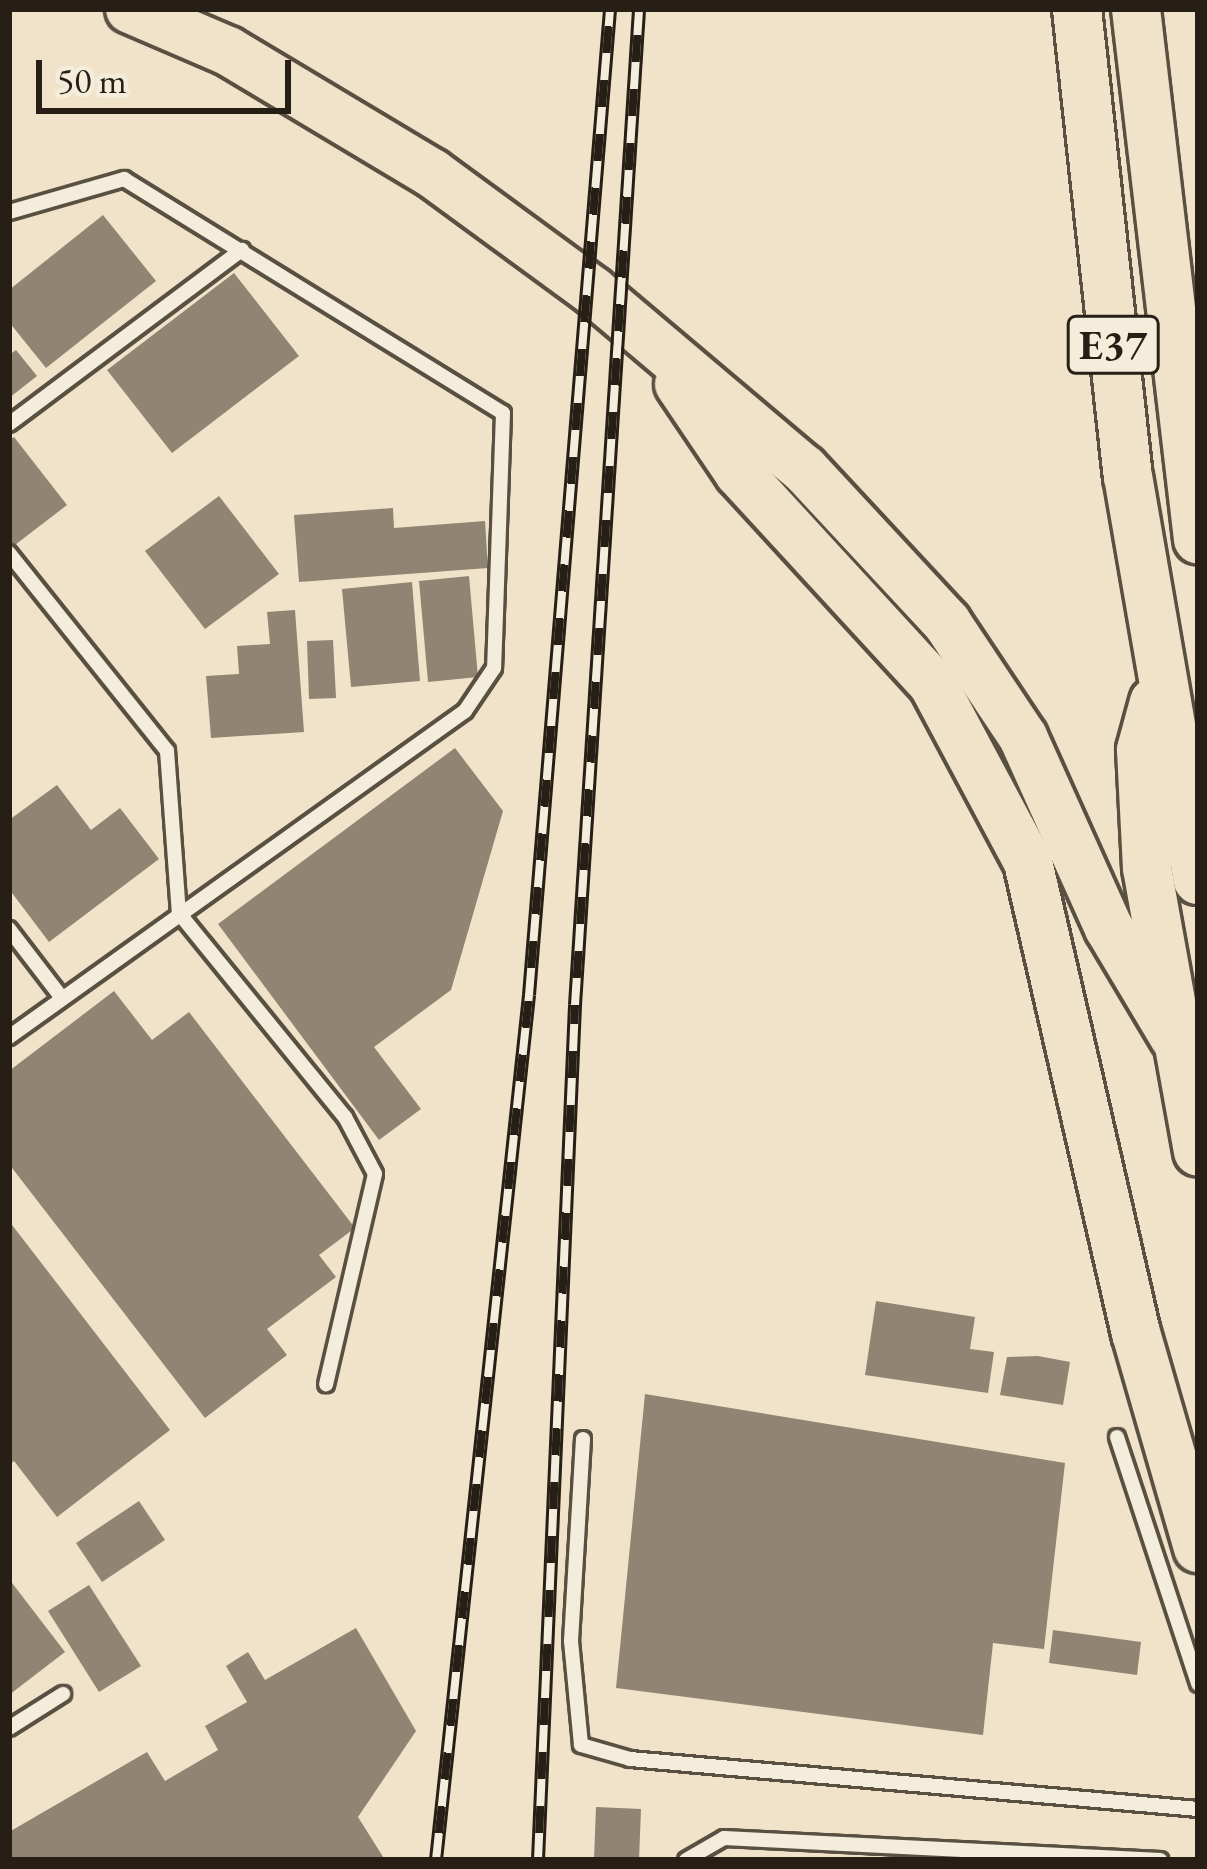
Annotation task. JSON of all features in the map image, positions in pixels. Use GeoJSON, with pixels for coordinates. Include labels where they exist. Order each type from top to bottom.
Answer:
{"type":"FeatureCollection","features":[{"type":"Feature","properties":{"kind":"highway"},"geometry":{"type":"LineString","coordinates":[[130,9],[228,51],[432,173],[646,334],[804,469],[947,623],[1023,737],[1109,928],[1174,1037]]}},
{"type":"Feature","properties":{"kind":"highway","name":"E37"},"geometry":{"type":"LineString","coordinates":[[1077,9],[1128,476],[1198,880]]}},
{"type":"Feature","properties":{"kind":"highway","name":"E37"},"geometry":{"type":"LineString","coordinates":[[1136,9],[1198,539]]}},
{"type":"Feature","properties":{"kind":"highway"},"geometry":{"type":"LineString","coordinates":[[646,334],[739,472],[933,684],[1028,862],[1136,1333],[1198,1548]]}},
{"type":"Feature","properties":{"kind":"highway"},"geometry":{"type":"LineString","coordinates":[[1160,680],[1141,750],[1147,868],[1198,1151]]}},
{"type":"Feature","properties":{"kind":"lane"},"geometry":{"type":"LineString","coordinates":[[9,212],[124,179],[503,413],[494,668],[465,711],[9,1037]]}},
{"type":"Feature","properties":{"kind":"lane"},"geometry":{"type":"LineString","coordinates":[[9,424],[242,250]]}},
{"type":"Feature","properties":{"kind":"lane"},"geometry":{"type":"LineString","coordinates":[[9,554],[166,751],[179,913],[345,1118],[378,1181],[326,1384]]}},
{"type":"Feature","properties":{"kind":"lane"},"geometry":{"type":"LineString","coordinates":[[9,929],[62,998]]}},
{"type":"Feature","properties":{"kind":"lane"},"geometry":{"type":"LineString","coordinates":[[1117,1437],[1198,1684]]}},
{"type":"Feature","properties":{"kind":"lane"},"geometry":{"type":"LineString","coordinates":[[583,1439],[571,1641],[581,1745],[630,1759],[1198,1809]]}},
{"type":"Feature","properties":{"kind":"lane"},"geometry":{"type":"LineString","coordinates":[[9,1728],[63,1694]]}},
{"type":"Feature","properties":{"kind":"lane"},"geometry":{"type":"LineString","coordinates":[[686,1860],[724,1838],[976,1855],[1160,1860]]}},
{"type":"Feature","properties":{"kind":"building"},"geometry":{"type":"Polygon","coordinates":[[[103,215],[156,281],[46,368],[9,322],[9,290],[103,215]]]}},
{"type":"Feature","properties":{"kind":"building"},"geometry":{"type":"Polygon","coordinates":[[[234,273],[299,356],[172,453],[107,370],[234,273]]]}},
{"type":"Feature","properties":{"kind":"building"},"geometry":{"type":"Polygon","coordinates":[[[16,350],[37,376],[9,398],[9,355],[16,350]]]}},
{"type":"Feature","properties":{"kind":"building"},"geometry":{"type":"Polygon","coordinates":[[[14,437],[67,505],[11,548],[9,441],[14,437]]]}},
{"type":"Feature","properties":{"kind":"building"},"geometry":{"type":"Polygon","coordinates":[[[219,496],[279,574],[205,629],[145,551],[219,496]]]}},
{"type":"Feature","properties":{"kind":"building"},"geometry":{"type":"Polygon","coordinates":[[[393,508],[394,528],[485,521],[488,568],[299,582],[294,515],[393,508]]]}},
{"type":"Feature","properties":{"kind":"building"},"geometry":{"type":"Polygon","coordinates":[[[469,576],[478,677],[428,682],[419,581],[469,576]]]}},
{"type":"Feature","properties":{"kind":"building"},"geometry":{"type":"Polygon","coordinates":[[[412,582],[420,681],[351,687],[342,589],[412,582]]]}},
{"type":"Feature","properties":{"kind":"building"},"geometry":{"type":"Polygon","coordinates":[[[295,610],[304,732],[211,738],[206,676],[239,674],[237,646],[270,644],[267,612],[295,610]]]}},
{"type":"Feature","properties":{"kind":"building"},"geometry":{"type":"Polygon","coordinates":[[[333,640],[336,698],[309,699],[307,641],[333,640]]]}},
{"type":"Feature","properties":{"kind":"building"},"geometry":{"type":"Polygon","coordinates":[[[455,748],[503,811],[451,990],[374,1047],[421,1109],[379,1140],[218,924],[455,748]]]}},
{"type":"Feature","properties":{"kind":"building"},"geometry":{"type":"Polygon","coordinates":[[[57,785],[91,830],[120,808],[159,859],[49,942],[9,889],[9,820],[57,785]]]}},
{"type":"Feature","properties":{"kind":"building"},"geometry":{"type":"Polygon","coordinates":[[[114,991],[152,1040],[189,1012],[355,1228],[319,1255],[336,1277],[267,1329],[287,1355],[205,1418],[9,1164],[9,1071],[114,991]]]}},
{"type":"Feature","properties":{"kind":"building"},"geometry":{"type":"Polygon","coordinates":[[[9,1221],[170,1430],[57,1517],[14,1461],[9,1465],[9,1221]]]}},
{"type":"Feature","properties":{"kind":"building"},"geometry":{"type":"Polygon","coordinates":[[[876,1301],[975,1317],[970,1349],[994,1352],[988,1393],[865,1375],[876,1301]]]}},
{"type":"Feature","properties":{"kind":"building"},"geometry":{"type":"Polygon","coordinates":[[[1007,1357],[1070,1362],[1063,1405],[1000,1395],[1007,1357]]]}},
{"type":"Feature","properties":{"kind":"building"},"geometry":{"type":"Polygon","coordinates":[[[645,1394],[1065,1463],[1044,1649],[993,1643],[983,1735],[616,1688],[645,1394]]]}},
{"type":"Feature","properties":{"kind":"building"},"geometry":{"type":"Polygon","coordinates":[[[139,1501],[165,1540],[102,1582],[76,1543],[139,1501]]]}},
{"type":"Feature","properties":{"kind":"building"},"geometry":{"type":"Polygon","coordinates":[[[9,1579],[65,1652],[9,1695],[9,1579]]]}},
{"type":"Feature","properties":{"kind":"building"},"geometry":{"type":"Polygon","coordinates":[[[89,1585],[141,1666],[99,1692],[48,1611],[89,1585]]]}},
{"type":"Feature","properties":{"kind":"building"},"geometry":{"type":"Polygon","coordinates":[[[356,1628],[416,1731],[358,1817],[385,1860],[9,1860],[9,1832],[147,1752],[165,1781],[218,1750],[205,1726],[247,1702],[226,1666],[248,1652],[265,1680],[356,1628]]]}},
{"type":"Feature","properties":{"kind":"building"},"geometry":{"type":"Polygon","coordinates":[[[1053,1630],[1141,1642],[1137,1675],[1049,1663],[1053,1630]]]}},
{"type":"Feature","properties":{"kind":"building"},"geometry":{"type":"Polygon","coordinates":[[[596,1807],[641,1809],[639,1860],[594,1860],[596,1807]]]}},
{"type":"Feature","properties":{"kind":"railway"},"geometry":{"type":"LineString","coordinates":[[436,1860],[529,995],[610,9]]}},
{"type":"Feature","properties":{"kind":"railway"},"geometry":{"type":"LineString","coordinates":[[538,1860],[575,1005],[639,9]]}}]}
